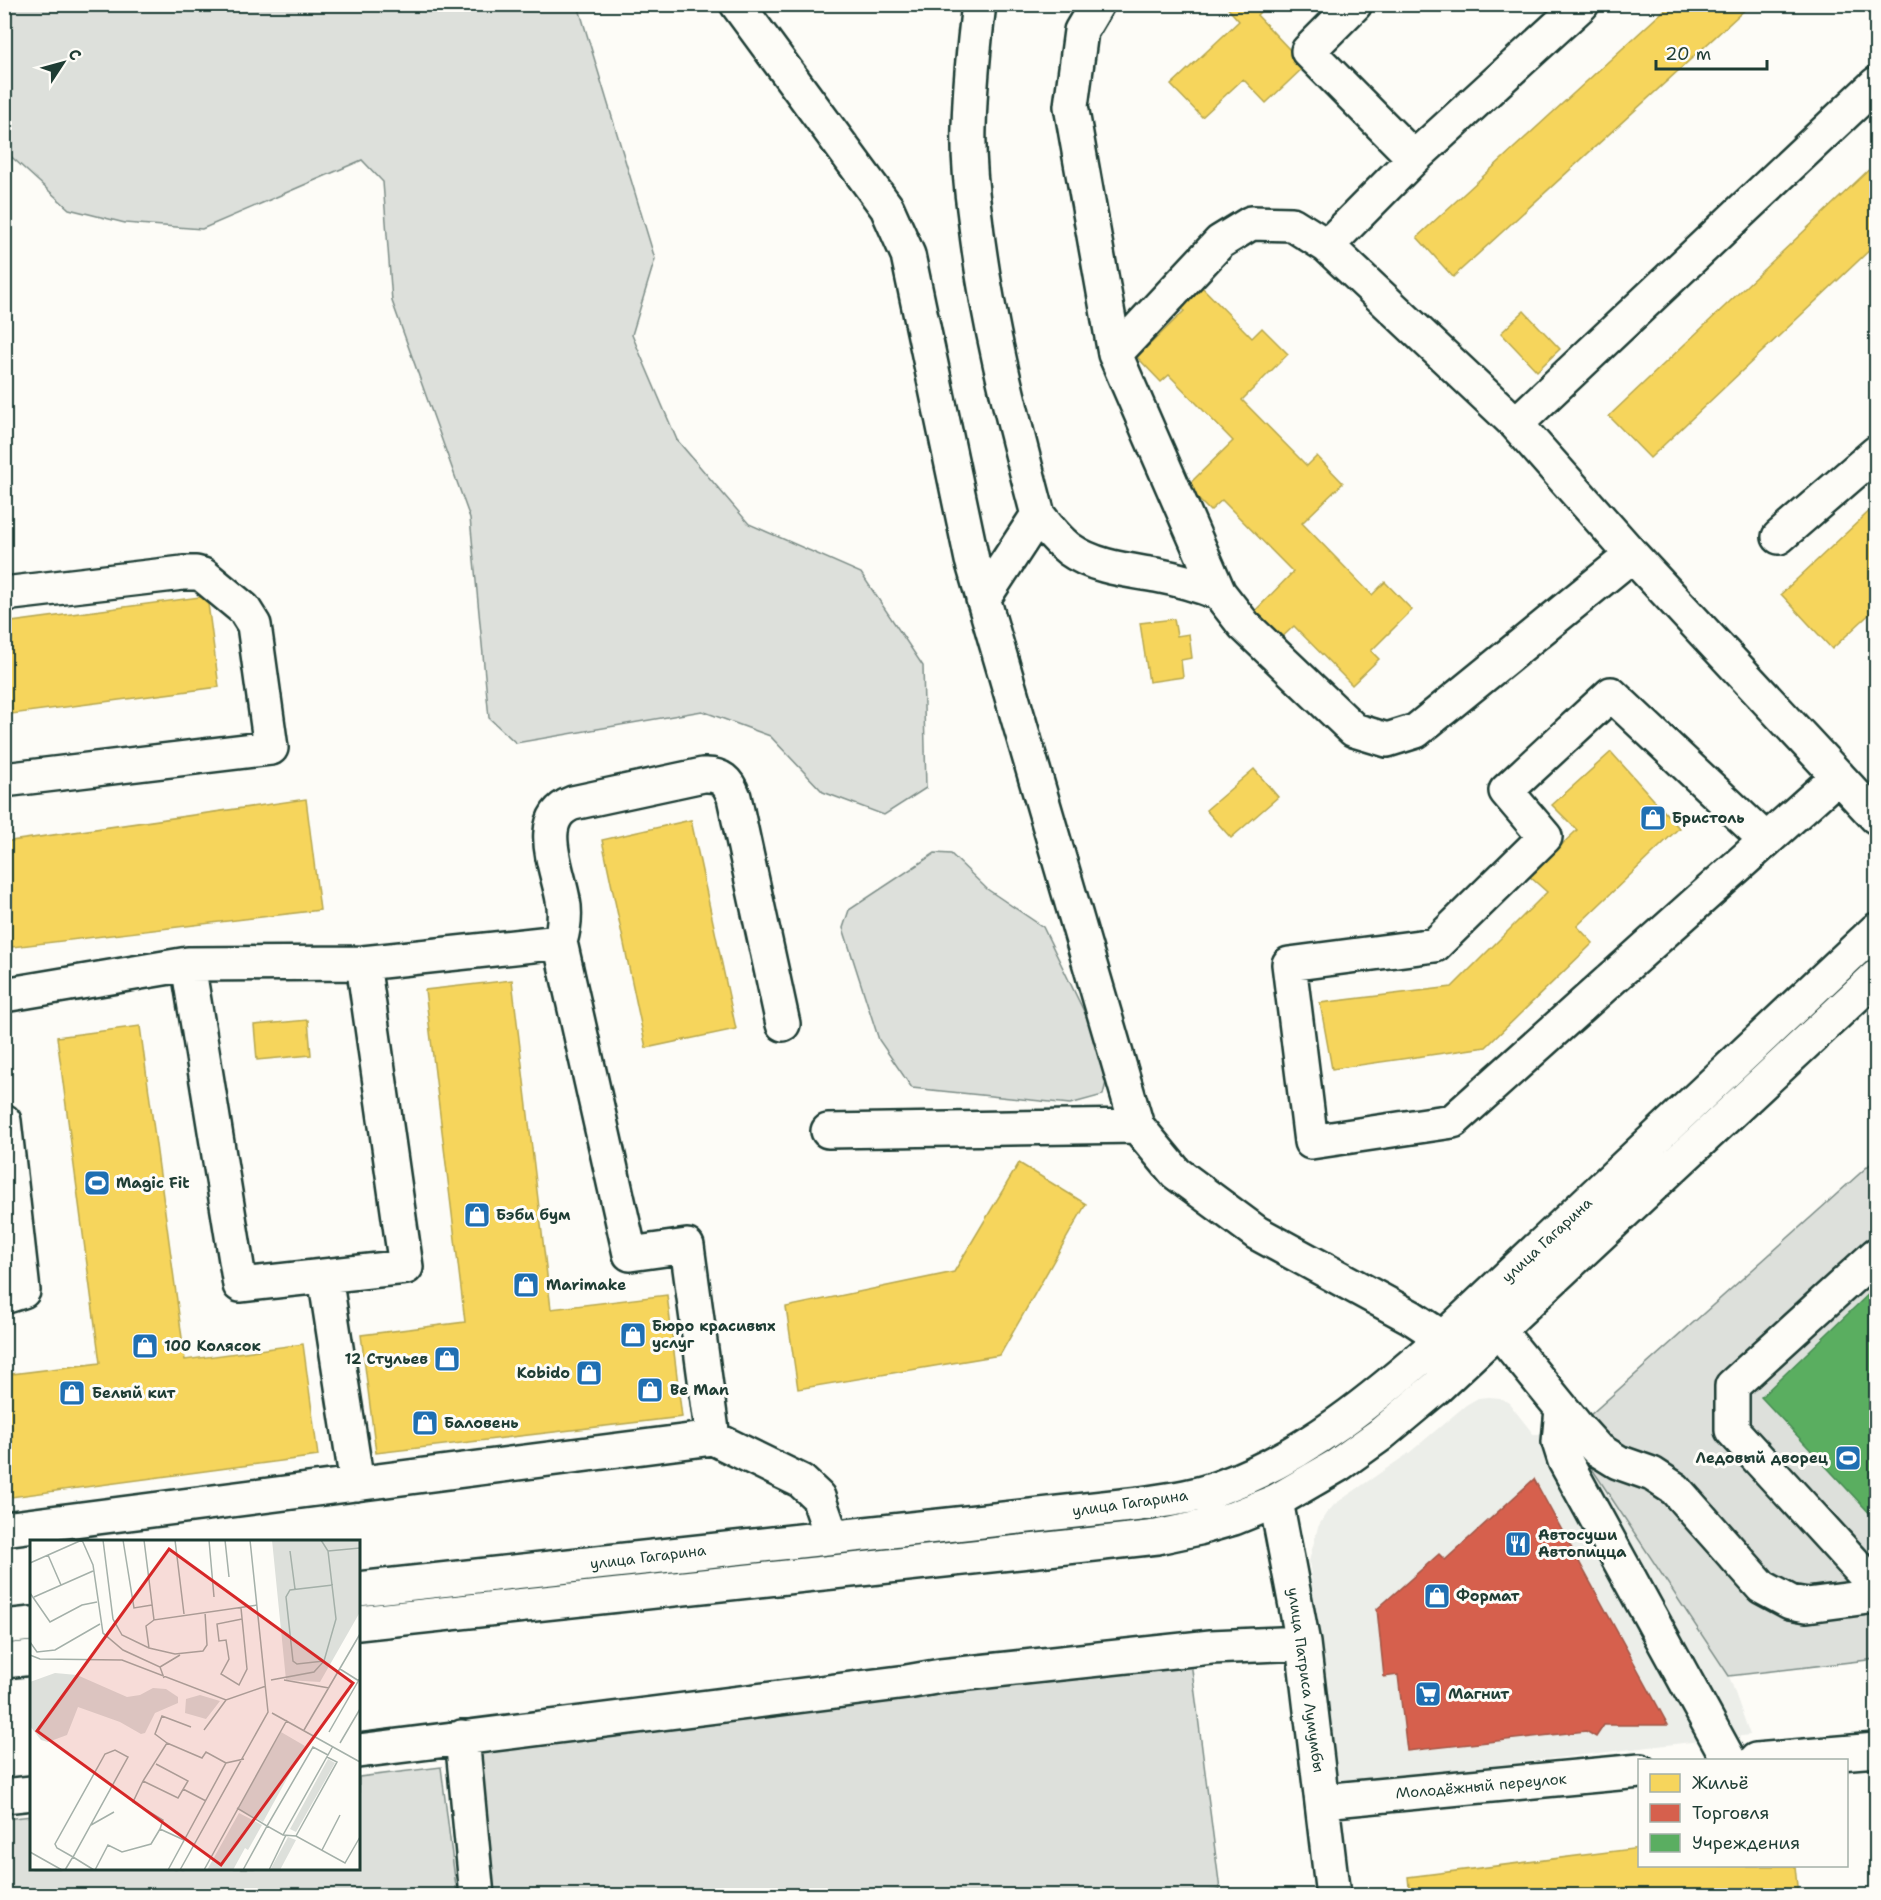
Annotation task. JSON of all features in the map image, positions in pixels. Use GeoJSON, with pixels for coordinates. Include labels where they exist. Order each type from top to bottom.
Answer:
{"type":"FeatureCollection","features":[{"type":"Feature","properties":{"kind":"main road"},"geometry":{"type":"LineString","coordinates":[[737,4],[868,180],[899,230],[908,255],[967,538],[983,599],[1137,1126],[1176,1173],[1257,1233],[1411,1317],[1443,1338]]}},
{"type":"Feature","properties":{"kind":"main road"},"geometry":{"type":"LineString","coordinates":[[979,4],[969,128],[978,246],[992,329],[1038,515],[1056,538],[1070,550],[1089,561],[1179,580],[1219,592]]}},
{"type":"Feature","properties":{"kind":"main road"},"geometry":{"type":"LineString","coordinates":[[1097,4],[1081,32],[1071,106],[1115,354],[1219,592],[1244,625],[1354,730],[1387,740],[1416,731],[1632,555]]}},
{"type":"Feature","properties":{"kind":"main road"},"geometry":{"type":"LineString","coordinates":[[1354,4],[1308,51],[1414,159]]}},
{"type":"Feature","properties":{"kind":"main road"},"geometry":{"type":"LineString","coordinates":[[1327,246],[1414,159],[1582,4]]}},
{"type":"Feature","properties":{"kind":"main road"},"geometry":{"type":"LineString","coordinates":[[1516,424],[1876,84]]}},
{"type":"Feature","properties":{"kind":"main road"},"geometry":{"type":"LineString","coordinates":[[1115,354],[1220,242],[1251,223],[1292,224],[1327,246],[1516,424],[1632,555],[1876,817]]}},
{"type":"Feature","properties":{"kind":"main road"},"geometry":{"type":"LineString","coordinates":[[1779,537],[1876,453]]}},
{"type":"Feature","properties":{"kind":"main road"},"geometry":{"type":"LineString","coordinates":[[983,599],[1038,515]]}},
{"type":"Feature","properties":{"kind":"main road"},"geometry":{"type":"LineString","coordinates":[[4,594],[183,573],[196,573],[203,576],[244,609],[254,625],[271,748],[4,780]]}},
{"type":"Feature","properties":{"kind":"main road"},"geometry":{"type":"LineString","coordinates":[[1766,840],[1611,694],[1506,790],[1545,837],[1435,945],[1289,964],[1311,1142],[1453,1121],[1838,776]]}},
{"type":"Feature","properties":{"kind":"main road"},"geometry":{"type":"LineString","coordinates":[[713,1438],[687,1246],[630,1254],[560,942],[564,923],[564,901],[550,836],[556,814],[565,806],[573,803],[704,775],[715,774],[729,784],[734,797],[783,1024]]}},
{"type":"Feature","properties":{"kind":"main road","name":"улица Гагарина"},"geometry":{"type":"LineString","coordinates":[[360,1589],[1184,1498],[1220,1487],[1268,1467],[1336,1425],[1386,1388],[1443,1338],[1876,930]]}},
{"type":"Feature","properties":{"kind":"main road"},"geometry":{"type":"LineString","coordinates":[[4,995],[188,964],[363,963],[560,942]]}},
{"type":"Feature","properties":{"kind":"main road"},"geometry":{"type":"LineString","coordinates":[[188,964],[240,1285],[406,1267],[363,963]]}},
{"type":"Feature","properties":{"kind":"main road"},"geometry":{"type":"LineString","coordinates":[[360,1623],[1157,1537],[1234,1518],[1276,1501],[1338,1465],[1380,1435],[1434,1389],[1876,977]]}},
{"type":"Feature","properties":{"kind":"main road"},"geometry":{"type":"LineString","coordinates":[[4,1121],[23,1291],[4,1297]]}},
{"type":"Feature","properties":{"kind":"main road"},"geometry":{"type":"LineString","coordinates":[[828,1131],[1137,1126]]}},
{"type":"Feature","properties":{"kind":"main road"},"geometry":{"type":"LineString","coordinates":[[1876,1255],[1732,1386],[1732,1430],[1876,1587]]}},
{"type":"Feature","properties":{"kind":"main road"},"geometry":{"type":"LineString","coordinates":[[325,1276],[357,1484]]}},
{"type":"Feature","properties":{"kind":"main road"},"geometry":{"type":"LineString","coordinates":[[1498,1330],[1584,1434],[1607,1456],[1652,1474],[1675,1489],[1746,1572],[1762,1587],[1777,1596],[1807,1605],[1876,1596]]}},
{"type":"Feature","properties":{"kind":"main road"},"geometry":{"type":"LineString","coordinates":[[1562,1408],[1559,1442],[1565,1461],[1728,1759]]}},
{"type":"Feature","properties":{"kind":"main road"},"geometry":{"type":"LineString","coordinates":[[4,1529],[713,1438],[801,1481],[818,1497],[832,1537]]}},
{"type":"Feature","properties":{"kind":"main road","name":"улица Патриса Лумумбы"},"geometry":{"type":"LineString","coordinates":[[1268,1467],[1303,1643],[1333,1896]]}},
{"type":"Feature","properties":{"kind":"main road"},"geometry":{"type":"LineString","coordinates":[[4,1627],[30,1624]]}},
{"type":"Feature","properties":{"kind":"main road"},"geometry":{"type":"LineString","coordinates":[[360,1751],[941,1676],[1211,1647],[1303,1643]]}},
{"type":"Feature","properties":{"kind":"main road"},"geometry":{"type":"LineString","coordinates":[[4,1661],[30,1658]]}},
{"type":"Feature","properties":{"kind":"main road"},"geometry":{"type":"LineString","coordinates":[[462,1737],[477,1896]]}},
{"type":"Feature","properties":{"kind":"main road"},"geometry":{"type":"LineString","coordinates":[[1778,1759],[1876,1750]]}},
{"type":"Feature","properties":{"kind":"main road","name":"Молодёжный переулок"},"geometry":{"type":"LineString","coordinates":[[1323,1801],[1638,1771]]}},
{"type":"Feature","properties":{"kind":"main road"},"geometry":{"type":"LineString","coordinates":[[4,1796],[30,1793]]}},
{"type":"Feature","properties":{"kind":"shaded area"},"geometry":{"type":"Polygon","coordinates":[[[4,5],[578,5],[655,259],[632,335],[677,440],[749,524],[861,573],[923,666],[926,788],[884,815],[823,792],[770,736],[702,711],[516,743],[489,718],[470,518],[392,301],[383,182],[362,160],[202,229],[125,223],[69,209],[5,151],[4,5]]]}},
{"type":"Feature","properties":{"kind":"shaded area"},"geometry":{"type":"Polygon","coordinates":[[[935,853],[951,854],[987,889],[1043,927],[1110,1065],[1103,1095],[1070,1104],[912,1088],[879,1040],[843,928],[849,910],[935,853]]]}},
{"type":"Feature","properties":{"kind":"shaded area"},"geometry":{"type":"Polygon","coordinates":[[[1876,1159],[1876,1659],[1729,1676],[1569,1434],[1876,1159]]]}},
{"type":"Feature","properties":{"kind":"shaded area"},"geometry":{"type":"Polygon","coordinates":[[[1478,1398],[1500,1398],[1509,1403],[1534,1435],[1569,1434],[1729,1676],[1750,1735],[1338,1784],[1309,1561],[1318,1527],[1335,1504],[1409,1453],[1466,1405],[1478,1398]]]}},
{"type":"Feature","properties":{"kind":"shaded area"},"geometry":{"type":"Polygon","coordinates":[[[1190,1654],[1220,1890],[1178,1896],[485,1895],[466,1744],[1190,1654]]]}},
{"type":"Feature","properties":{"kind":"shaded area"},"geometry":{"type":"Polygon","coordinates":[[[441,1767],[457,1895],[5,1895],[5,1819],[30,1816],[30,1870],[360,1870],[360,1777],[441,1767]]]}},
{"type":"Feature","properties":{"kind":"building: Жильё"},"geometry":{"type":"Polygon","coordinates":[[[1224,4],[1268,4],[1257,15],[1305,66],[1266,103],[1243,79],[1202,117],[1171,85],[1239,21],[1224,4]]]}},
{"type":"Feature","properties":{"kind":"building: Жильё"},"geometry":{"type":"Polygon","coordinates":[[[1671,4],[1751,4],[1453,277],[1417,237],[1671,4]]]}},
{"type":"Feature","properties":{"kind":"building: Жильё"},"geometry":{"type":"Polygon","coordinates":[[[1876,163],[1876,244],[1650,458],[1609,416],[1876,163]]]}},
{"type":"Feature","properties":{"kind":"building: Жильё"},"geometry":{"type":"Polygon","coordinates":[[[1197,282],[1252,338],[1262,328],[1288,354],[1242,400],[1307,466],[1317,456],[1343,483],[1302,523],[1372,595],[1385,582],[1412,610],[1371,651],[1379,659],[1352,685],[1294,626],[1279,640],[1253,613],[1293,572],[1222,500],[1210,511],[1186,487],[1233,441],[1169,375],[1161,382],[1137,357],[1184,311],[1176,303],[1197,282]]]}},
{"type":"Feature","properties":{"kind":"building: Жильё"},"geometry":{"type":"Polygon","coordinates":[[[1524,311],[1560,349],[1537,371],[1501,333],[1524,311]]]}},
{"type":"Feature","properties":{"kind":"building: Жильё"},"geometry":{"type":"Polygon","coordinates":[[[1876,505],[1876,608],[1832,649],[1781,594],[1876,505]]]}},
{"type":"Feature","properties":{"kind":"building: Жильё"},"geometry":{"type":"Polygon","coordinates":[[[207,596],[219,687],[4,715],[4,623],[207,596]]]}},
{"type":"Feature","properties":{"kind":"building: Жильё"},"geometry":{"type":"Polygon","coordinates":[[[1174,619],[1177,636],[1189,634],[1192,658],[1181,660],[1183,677],[1149,682],[1140,623],[1174,619]]]}},
{"type":"Feature","properties":{"kind":"building: Жильё"},"geometry":{"type":"Polygon","coordinates":[[[1611,752],[1679,828],[1577,926],[1593,943],[1486,1047],[1332,1069],[1320,1003],[1452,987],[1547,892],[1529,876],[1577,830],[1552,805],[1611,752]]]}},
{"type":"Feature","properties":{"kind":"building: Жильё"},"geometry":{"type":"Polygon","coordinates":[[[1254,769],[1278,797],[1231,838],[1206,810],[1254,769]]]}},
{"type":"Feature","properties":{"kind":"building: Жильё"},"geometry":{"type":"Polygon","coordinates":[[[306,799],[320,910],[4,948],[4,842],[306,799]]]}},
{"type":"Feature","properties":{"kind":"building: Жильё"},"geometry":{"type":"Polygon","coordinates":[[[691,820],[736,1029],[646,1048],[602,840],[691,820]]]}},
{"type":"Feature","properties":{"kind":"building: Жильё"},"geometry":{"type":"Polygon","coordinates":[[[512,980],[551,1309],[667,1295],[682,1417],[376,1453],[361,1335],[465,1322],[425,990],[512,980]]]}},
{"type":"Feature","properties":{"kind":"building: Жильё"},"geometry":{"type":"Polygon","coordinates":[[[308,1020],[311,1055],[257,1060],[254,1025],[308,1020]]]}},
{"type":"Feature","properties":{"kind":"building: Жильё"},"geometry":{"type":"Polygon","coordinates":[[[140,1026],[185,1360],[303,1344],[318,1456],[11,1497],[4,1450],[4,1375],[100,1363],[57,1037],[140,1026]]]}},
{"type":"Feature","properties":{"kind":"building: Жильё"},"geometry":{"type":"Polygon","coordinates":[[[1019,1163],[1086,1204],[1000,1355],[798,1389],[786,1307],[954,1272],[1019,1163]]]}},
{"type":"Feature","properties":{"kind":"building: Жильё"},"geometry":{"type":"Polygon","coordinates":[[[1638,1848],[1638,1867],[1795,1867],[1798,1896],[1410,1896],[1408,1877],[1638,1848]]]}},
{"type":"Feature","properties":{"kind":"building: Торговля"},"geometry":{"type":"Polygon","coordinates":[[[1534,1479],[1668,1725],[1604,1725],[1596,1737],[1586,1731],[1407,1751],[1398,1675],[1384,1677],[1377,1609],[1439,1554],[1445,1560],[1534,1479]]]}},
{"type":"Feature","properties":{"kind":"building: Учреждения","name":"Ледовый дворец"},"geometry":{"type":"Polygon","coordinates":[[[1876,1287],[1876,1520],[1761,1397],[1876,1287]]]}},
{"type":"Feature","properties":{"kind":"place","name":"Бристоль"},"geometry":{"type":"Point","coordinates":[1653,818]}},
{"type":"Feature","properties":{"kind":"place","name":"Magic Fit"},"geometry":{"type":"Point","coordinates":[97,1183]}},
{"type":"Feature","properties":{"kind":"place","name":"Бэби бум"},"geometry":{"type":"Point","coordinates":[477,1215]}},
{"type":"Feature","properties":{"kind":"place","name":"Marimake"},"geometry":{"type":"Point","coordinates":[526,1285]}},
{"type":"Feature","properties":{"kind":"place","name":"Бюро красивых услуг"},"geometry":{"type":"Point","coordinates":[633,1335]}},
{"type":"Feature","properties":{"kind":"place","name":"100 Колясок"},"geometry":{"type":"Point","coordinates":[145,1346]}},
{"type":"Feature","properties":{"kind":"place","name":"12 Стульев"},"geometry":{"type":"Point","coordinates":[447,1359]}},
{"type":"Feature","properties":{"kind":"place","name":"Kobido"},"geometry":{"type":"Point","coordinates":[589,1373]}},
{"type":"Feature","properties":{"kind":"place","name":"Be Man"},"geometry":{"type":"Point","coordinates":[650,1390]}},
{"type":"Feature","properties":{"kind":"place","name":"Белый кит"},"geometry":{"type":"Point","coordinates":[72,1393]}},
{"type":"Feature","properties":{"kind":"place","name":"Баловень"},"geometry":{"type":"Point","coordinates":[425,1423]}},
{"type":"Feature","properties":{"kind":"place","name":"Ледовый дворец"},"geometry":{"type":"Point","coordinates":[1848,1458]}},
{"type":"Feature","properties":{"kind":"place","name":"Автосуши Автопицца"},"geometry":{"type":"Point","coordinates":[1518,1544]}},
{"type":"Feature","properties":{"kind":"place","name":"Формат"},"geometry":{"type":"Point","coordinates":[1437,1596]}},
{"type":"Feature","properties":{"kind":"place","name":"Магнит"},"geometry":{"type":"Point","coordinates":[1428,1694]}}]}
